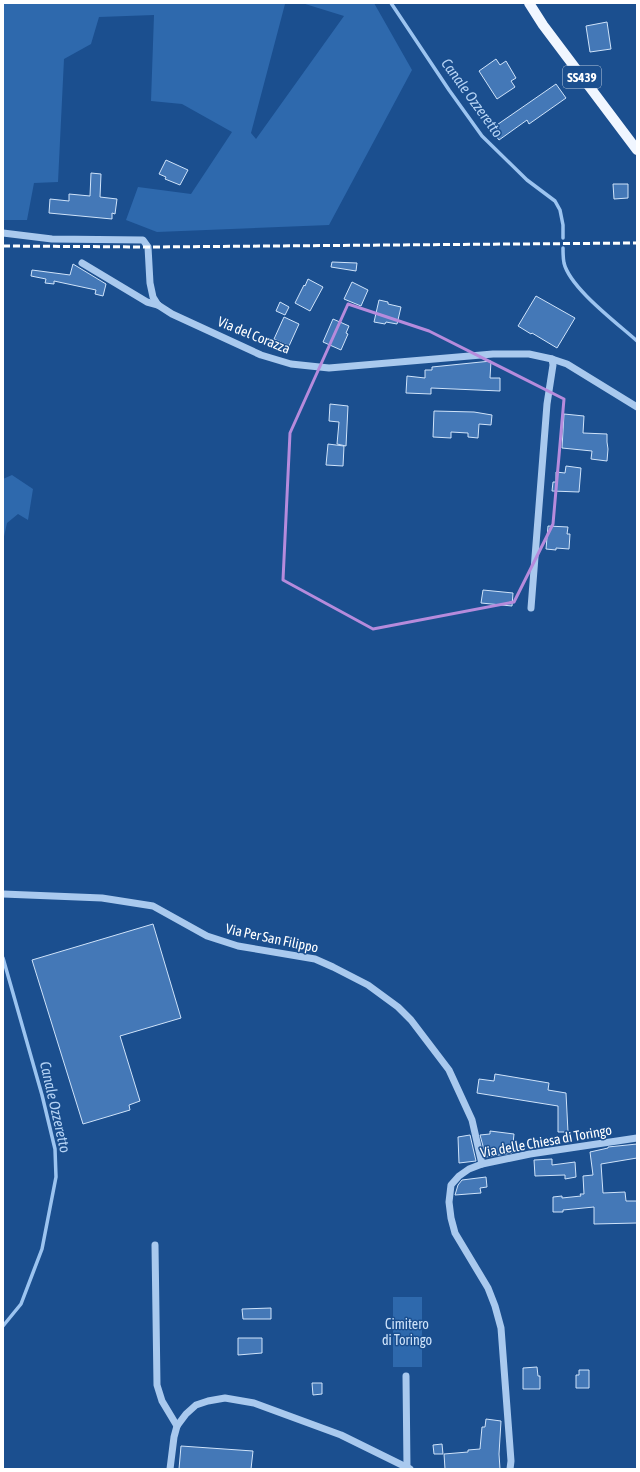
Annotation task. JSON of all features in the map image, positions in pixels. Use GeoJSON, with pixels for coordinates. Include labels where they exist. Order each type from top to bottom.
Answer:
{"type":"FeatureCollection","features":[{"type":"Feature","properties":{"kind":"main road","name":"SS439"},"geometry":{"type":"LineString","coordinates":[[529,3],[543,26],[637,150]]}},
{"type":"Feature","properties":{"kind":"street"},"geometry":{"type":"LineString","coordinates":[[3,233],[52,239],[143,240],[148,247],[150,283],[153,297],[158,305]]}},
{"type":"Feature","properties":{"kind":"street","name":"Via del Corazza"},"geometry":{"type":"LineString","coordinates":[[82,263],[146,302],[158,305],[172,314],[261,355],[291,364],[329,368],[500,354],[529,354],[552,358],[567,364],[637,407]]}},
{"type":"Feature","properties":{"kind":"street"},"geometry":{"type":"LineString","coordinates":[[531,608],[547,404],[553,365],[552,358]]}},
{"type":"Feature","properties":{"kind":"street","name":"Via Per San Filippo"},"geometry":{"type":"LineString","coordinates":[[3,894],[102,898],[154,906],[207,936],[238,946],[315,959],[368,985],[398,1007],[411,1020],[449,1070],[472,1120],[482,1164]]}},
{"type":"Feature","properties":{"kind":"street","name":"Via delle Chiesa di Toringo"},"geometry":{"type":"LineString","coordinates":[[510,1469],[511,1460],[501,1328],[496,1306],[488,1288],[455,1234],[449,1202],[451,1185],[459,1176],[469,1169],[482,1164],[530,1154],[637,1138]]}},
{"type":"Feature","properties":{"kind":"street"},"geometry":{"type":"LineString","coordinates":[[155,1245],[157,1385],[162,1401],[177,1426]]}},
{"type":"Feature","properties":{"kind":"street"},"geometry":{"type":"LineString","coordinates":[[170,1469],[173,1442],[177,1426],[186,1414],[196,1405],[208,1400],[225,1398],[254,1403],[341,1435],[409,1468],[406,1376]]}},
{"type":"Feature","properties":{"kind":"highlighted area"},"geometry":{"type":"Polygon","coordinates":[[[348,304],[429,331],[564,399],[553,524],[514,602],[373,629],[283,580],[290,433],[348,304]]]}},
{"type":"Feature","properties":{"kind":"green space"},"geometry":{"type":"Polygon","coordinates":[[[3,3],[285,4],[251,133],[256,139],[344,16],[302,3],[374,3],[412,70],[329,225],[157,232],[126,220],[138,187],[191,194],[232,132],[182,104],[151,101],[154,15],[99,17],[91,44],[64,59],[58,182],[34,183],[27,220],[3,220],[3,3]]]}},
{"type":"Feature","properties":{"kind":"green space"},"geometry":{"type":"Polygon","coordinates":[[[12,475],[33,489],[28,520],[18,514],[7,523],[3,541],[3,479],[12,475]]]}},
{"type":"Feature","properties":{"kind":"green space","name":"Cimitero di Toringo"},"geometry":{"type":"Polygon","coordinates":[[[393,1297],[422,1297],[422,1367],[393,1367],[393,1297]]]}},
{"type":"Feature","properties":{"kind":"building"},"geometry":{"type":"Polygon","coordinates":[[[607,22],[611,49],[590,52],[586,26],[607,22]]]}},
{"type":"Feature","properties":{"kind":"building"},"geometry":{"type":"Polygon","coordinates":[[[496,59],[500,65],[506,61],[516,78],[511,81],[515,87],[497,99],[479,71],[496,59]]]}},
{"type":"Feature","properties":{"kind":"building"},"geometry":{"type":"Polygon","coordinates":[[[556,84],[566,98],[529,124],[527,120],[499,140],[491,129],[556,84]]]}},
{"type":"Feature","properties":{"kind":"building"},"geometry":{"type":"Polygon","coordinates":[[[166,160],[188,170],[180,185],[165,179],[166,177],[159,174],[166,160]]]}},
{"type":"Feature","properties":{"kind":"building"},"geometry":{"type":"Polygon","coordinates":[[[91,173],[101,174],[100,197],[117,199],[115,214],[112,213],[112,219],[49,213],[50,199],[69,201],[69,194],[90,196],[91,173]]]}},
{"type":"Feature","properties":{"kind":"building"},"geometry":{"type":"Polygon","coordinates":[[[613,184],[628,184],[628,198],[614,199],[613,184]]]}},
{"type":"Feature","properties":{"kind":"building"},"geometry":{"type":"Polygon","coordinates":[[[332,262],[357,263],[356,271],[331,267],[332,262]]]}},
{"type":"Feature","properties":{"kind":"building"},"geometry":{"type":"Polygon","coordinates":[[[73,264],[106,284],[103,296],[95,294],[96,290],[54,281],[54,284],[45,283],[46,279],[31,276],[32,270],[70,275],[73,264]]]}},
{"type":"Feature","properties":{"kind":"building"},"geometry":{"type":"Polygon","coordinates":[[[308,279],[323,287],[310,311],[295,303],[308,279]]]}},
{"type":"Feature","properties":{"kind":"building"},"geometry":{"type":"Polygon","coordinates":[[[352,282],[368,290],[361,306],[344,299],[352,282]]]}},
{"type":"Feature","properties":{"kind":"building"},"geometry":{"type":"Polygon","coordinates":[[[536,296],[575,318],[557,348],[518,326],[536,296]]]}},
{"type":"Feature","properties":{"kind":"building"},"geometry":{"type":"Polygon","coordinates":[[[379,300],[401,307],[397,324],[374,322],[379,300]]]}},
{"type":"Feature","properties":{"kind":"building"},"geometry":{"type":"Polygon","coordinates":[[[280,302],[289,307],[285,315],[276,311],[280,302]]]}},
{"type":"Feature","properties":{"kind":"building"},"geometry":{"type":"Polygon","coordinates":[[[284,317],[299,324],[289,346],[274,339],[284,317]]]}},
{"type":"Feature","properties":{"kind":"building"},"geometry":{"type":"Polygon","coordinates":[[[333,319],[349,326],[346,333],[348,334],[341,350],[323,342],[333,319]]]}},
{"type":"Feature","properties":{"kind":"building"},"geometry":{"type":"Polygon","coordinates":[[[491,361],[490,378],[500,378],[500,391],[431,388],[431,394],[406,393],[407,376],[425,378],[425,370],[432,370],[432,367],[491,361]]]}},
{"type":"Feature","properties":{"kind":"building"},"geometry":{"type":"Polygon","coordinates":[[[330,404],[348,406],[346,446],[337,444],[339,422],[329,421],[330,404]]]}},
{"type":"Feature","properties":{"kind":"building"},"geometry":{"type":"Polygon","coordinates":[[[434,411],[474,412],[492,415],[491,425],[479,424],[478,438],[468,437],[468,433],[451,432],[451,438],[433,437],[434,411]]]}},
{"type":"Feature","properties":{"kind":"building"},"geometry":{"type":"Polygon","coordinates":[[[564,414],[584,416],[583,433],[607,434],[607,461],[591,459],[592,451],[562,448],[564,414]]]}},
{"type":"Feature","properties":{"kind":"building"},"geometry":{"type":"Polygon","coordinates":[[[328,444],[344,446],[343,466],[326,465],[328,444]]]}},
{"type":"Feature","properties":{"kind":"building"},"geometry":{"type":"Polygon","coordinates":[[[566,466],[581,468],[579,492],[552,491],[553,482],[556,482],[556,472],[565,473],[566,466]]]}},
{"type":"Feature","properties":{"kind":"building"},"geometry":{"type":"Polygon","coordinates":[[[548,526],[568,527],[567,534],[570,534],[569,549],[546,549],[548,526]]]}},
{"type":"Feature","properties":{"kind":"building"},"geometry":{"type":"Polygon","coordinates":[[[483,590],[513,593],[512,606],[481,603],[483,590]]]}},
{"type":"Feature","properties":{"kind":"building"},"geometry":{"type":"Polygon","coordinates":[[[153,924],[181,1018],[120,1036],[140,1101],[129,1105],[130,1110],[83,1124],[32,960],[153,924]]]}},
{"type":"Feature","properties":{"kind":"building"},"geometry":{"type":"Polygon","coordinates":[[[495,1074],[549,1083],[548,1090],[566,1093],[568,1132],[558,1132],[558,1106],[477,1093],[479,1079],[494,1081],[495,1074]]]}},
{"type":"Feature","properties":{"kind":"building"},"geometry":{"type":"Polygon","coordinates":[[[490,1131],[514,1134],[512,1153],[486,1157],[480,1135],[490,1134],[490,1131]]]}},
{"type":"Feature","properties":{"kind":"building"},"geometry":{"type":"Polygon","coordinates":[[[470,1135],[476,1161],[459,1163],[458,1137],[470,1135]]]}},
{"type":"Feature","properties":{"kind":"building"},"geometry":{"type":"Polygon","coordinates":[[[637,1144],[637,1158],[601,1164],[603,1193],[625,1192],[626,1201],[637,1201],[637,1223],[594,1224],[594,1207],[563,1210],[563,1212],[553,1212],[553,1197],[562,1196],[562,1198],[581,1196],[580,1194],[584,1194],[583,1176],[593,1175],[590,1152],[608,1147],[637,1144]]]}},
{"type":"Feature","properties":{"kind":"building"},"geometry":{"type":"Polygon","coordinates":[[[552,1159],[552,1165],[575,1162],[576,1177],[565,1179],[565,1175],[535,1176],[534,1160],[552,1159]]]}},
{"type":"Feature","properties":{"kind":"building"},"geometry":{"type":"Polygon","coordinates":[[[486,1177],[487,1187],[480,1188],[481,1193],[455,1195],[458,1185],[462,1180],[486,1177]]]}},
{"type":"Feature","properties":{"kind":"building"},"geometry":{"type":"Polygon","coordinates":[[[271,1308],[271,1319],[243,1319],[242,1309],[271,1308]]]}},
{"type":"Feature","properties":{"kind":"building"},"geometry":{"type":"Polygon","coordinates":[[[238,1338],[262,1338],[262,1353],[238,1355],[238,1338]]]}},
{"type":"Feature","properties":{"kind":"building"},"geometry":{"type":"Polygon","coordinates":[[[537,1367],[538,1376],[540,1376],[540,1389],[523,1389],[523,1368],[537,1367]]]}},
{"type":"Feature","properties":{"kind":"building"},"geometry":{"type":"Polygon","coordinates":[[[579,1370],[589,1370],[589,1388],[576,1388],[576,1375],[579,1375],[579,1370]]]}},
{"type":"Feature","properties":{"kind":"building"},"geometry":{"type":"Polygon","coordinates":[[[312,1383],[322,1383],[322,1394],[313,1395],[312,1383]]]}},
{"type":"Feature","properties":{"kind":"building"},"geometry":{"type":"Polygon","coordinates":[[[486,1419],[501,1421],[499,1454],[500,1469],[445,1469],[444,1454],[468,1452],[468,1450],[480,1449],[482,1427],[485,1427],[486,1419]]]}},
{"type":"Feature","properties":{"kind":"building"},"geometry":{"type":"Polygon","coordinates":[[[442,1444],[443,1454],[434,1454],[433,1445],[442,1444]]]}},
{"type":"Feature","properties":{"kind":"building"},"geometry":{"type":"Polygon","coordinates":[[[181,1446],[253,1451],[251,1469],[179,1469],[181,1446]]]}},
{"type":"Feature","properties":{"kind":"waterway","name":"Canale Ozzeretto"},"geometry":{"type":"LineString","coordinates":[[391,3],[449,90],[482,136],[527,180],[555,201],[560,210],[563,225],[563,238]]}},
{"type":"Feature","properties":{"kind":"waterway","name":"Canale Ozzeretto"},"geometry":{"type":"LineString","coordinates":[[563,248],[564,263],[568,273],[575,283],[595,305],[637,341]]}},
{"type":"Feature","properties":{"kind":"waterway","name":"Canale Ozzeretto"},"geometry":{"type":"LineString","coordinates":[[3,958],[42,1095],[55,1149],[56,1177],[42,1249],[21,1304],[3,1326]]}},
{"type":"Feature","properties":{"kind":"railway"},"geometry":{"type":"LineString","coordinates":[[3,246],[148,247],[637,243]]}}]}
